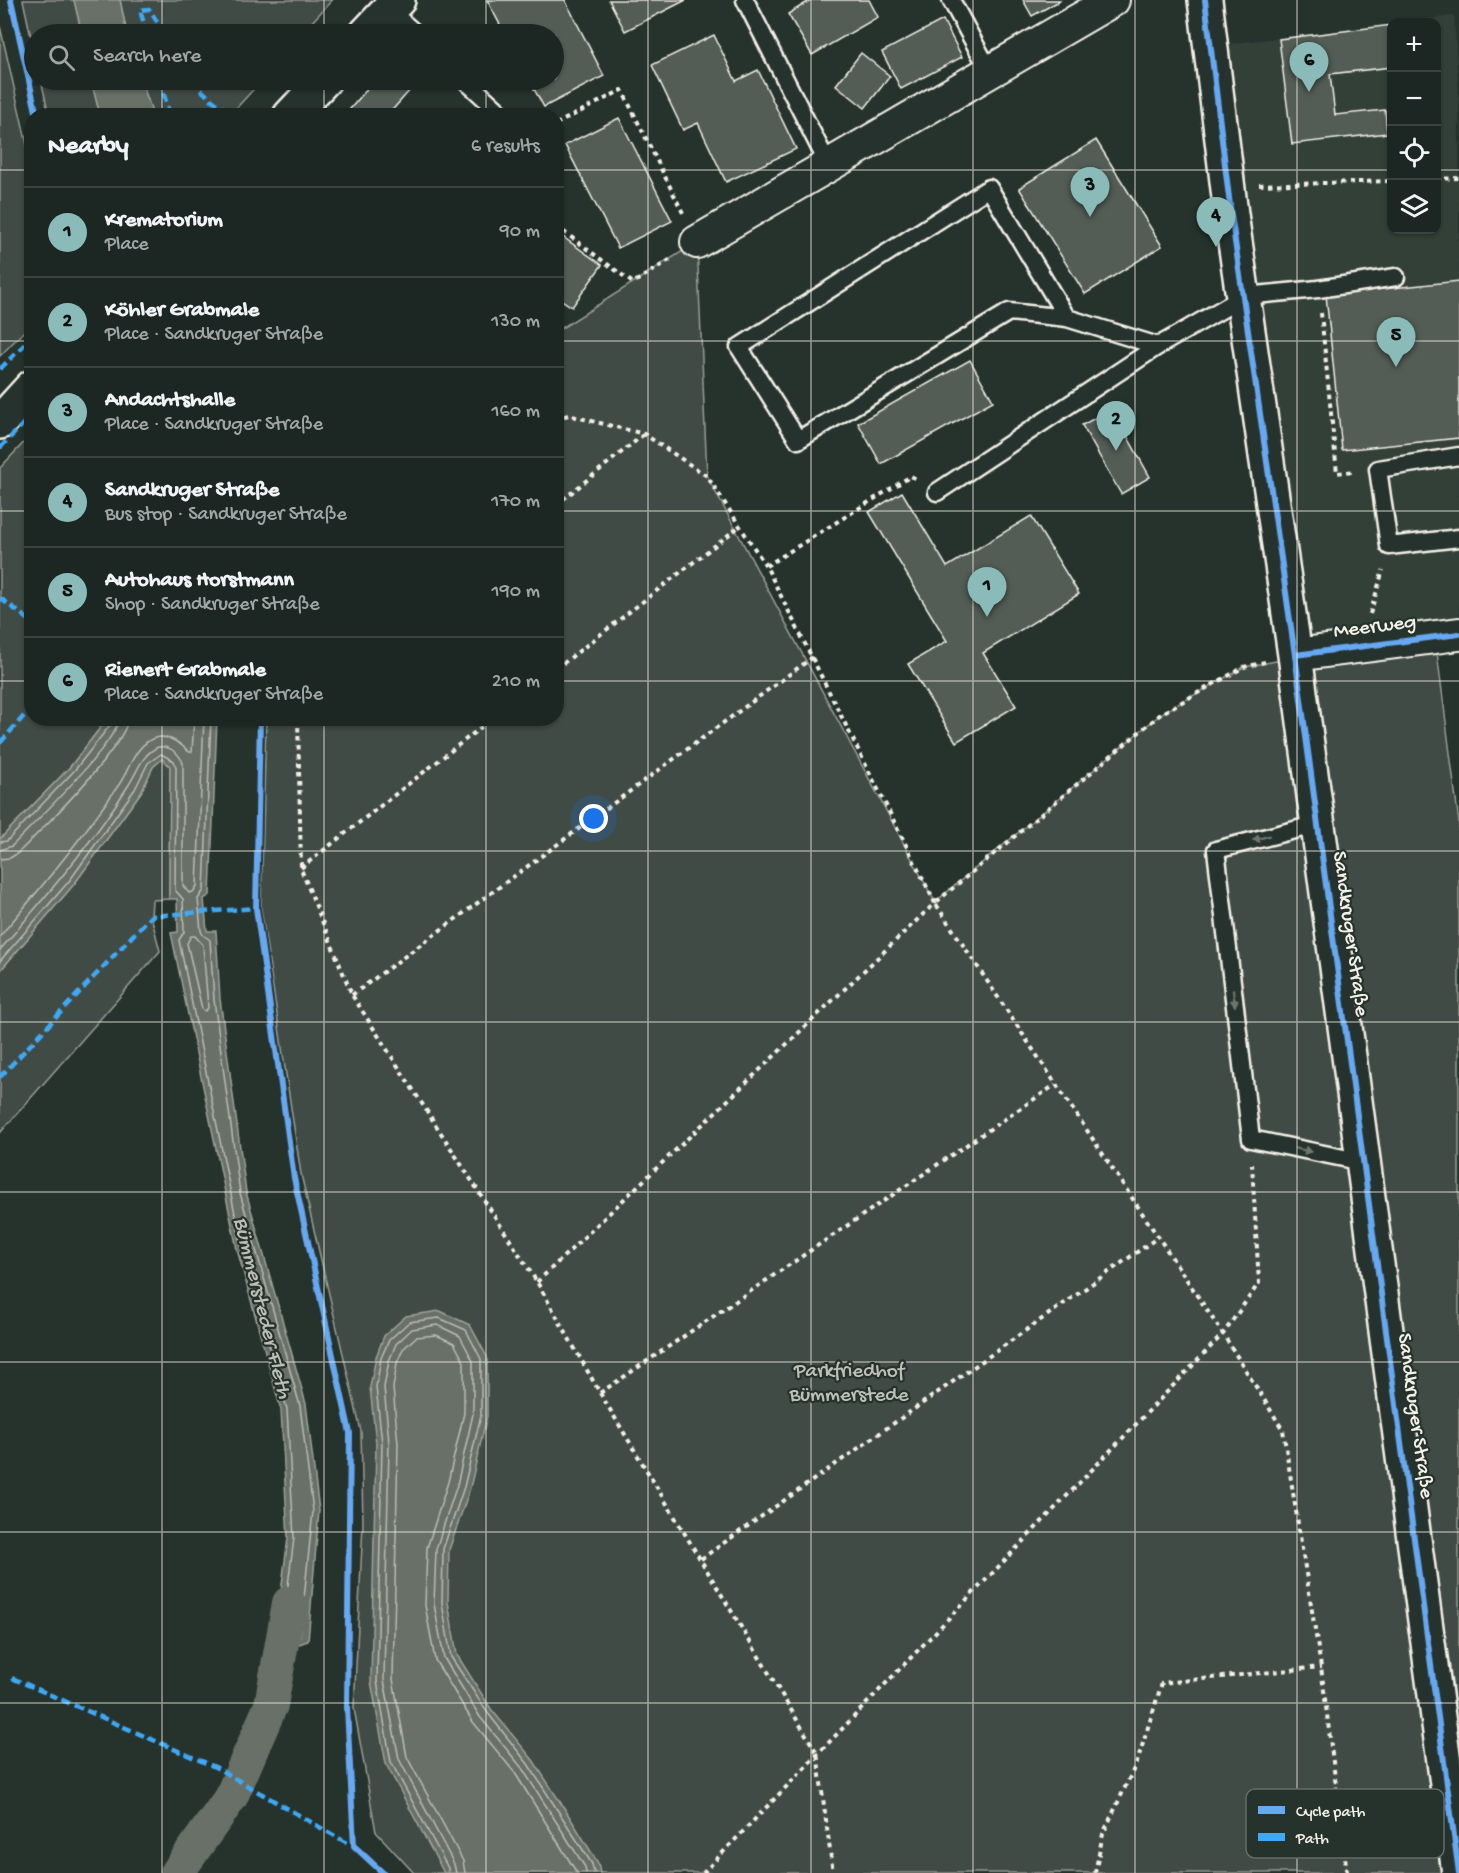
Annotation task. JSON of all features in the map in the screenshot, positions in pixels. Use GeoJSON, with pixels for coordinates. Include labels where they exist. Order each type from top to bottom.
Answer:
{"type":"FeatureCollection","features":[{"type":"Feature","properties":{"kind":"street"},"geometry":{"type":"LineString","coordinates":[[697,242],[1113,0]]}},
{"type":"Feature","properties":{"kind":"street","name":"Sandkruger Straße"},"geometry":{"type":"LineString","coordinates":[[1205,0],[1228,186],[1295,655],[1459,1873]]}},
{"type":"Feature","properties":{"kind":"street"},"geometry":{"type":"LineString","coordinates":[[376,24],[394,5]]}},
{"type":"Feature","properties":{"kind":"street"},"geometry":{"type":"LineString","coordinates":[[298,108],[315,90]]}},
{"type":"Feature","properties":{"kind":"street"},"geometry":{"type":"LineString","coordinates":[[0,422],[24,396]]}},
{"type":"Feature","properties":{"kind":"street","name":"Meerweg"},"geometry":{"type":"LineString","coordinates":[[1295,655],[1459,634]]}},
{"type":"Feature","properties":{"kind":"lane"},"geometry":{"type":"LineString","coordinates":[[745,0],[829,166]]}},
{"type":"Feature","properties":{"kind":"lane"},"geometry":{"type":"LineString","coordinates":[[951,0],[990,72]]}},
{"type":"Feature","properties":{"kind":"lane"},"geometry":{"type":"LineString","coordinates":[[394,5],[408,24]]}},
{"type":"Feature","properties":{"kind":"lane"},"geometry":{"type":"LineString","coordinates":[[476,90],[495,108]]}},
{"type":"Feature","properties":{"kind":"lane"},"geometry":{"type":"LineString","coordinates":[[1067,318],[989,188],[739,347],[798,440],[1009,312],[1067,318],[1158,346]]}},
{"type":"Feature","properties":{"kind":"lane"},"geometry":{"type":"LineString","coordinates":[[937,492],[1158,346],[1245,296],[1318,289],[1396,277]]}},
{"type":"Feature","properties":{"kind":"lane"},"geometry":{"type":"LineString","coordinates":[[1459,456],[1378,469],[1389,546],[1459,538]]}},
{"type":"Feature","properties":{"kind":"lane"},"geometry":{"type":"LineString","coordinates":[[1318,824],[1216,850],[1251,1139],[1363,1162]]}},
{"type":"Feature","properties":{"kind":"path"},"geometry":{"type":"LineString","coordinates":[[564,120],[622,90],[697,242],[633,283],[564,232]]}},
{"type":"Feature","properties":{"kind":"path"},"geometry":{"type":"LineString","coordinates":[[1441,179],[1459,178]]}},
{"type":"Feature","properties":{"kind":"path"},"geometry":{"type":"LineString","coordinates":[[1228,186],[1387,181]]}},
{"type":"Feature","properties":{"kind":"path"},"geometry":{"type":"LineString","coordinates":[[1318,289],[1337,473],[1378,469]]}},
{"type":"Feature","properties":{"kind":"path"},"geometry":{"type":"LineString","coordinates":[[564,416],[568,415],[644,434],[707,476],[766,566],[935,903],[1223,1334],[1283,1430],[1321,1667],[1336,1789]]}},
{"type":"Feature","properties":{"kind":"path"},"geometry":{"type":"LineString","coordinates":[[564,498],[644,434]]}},
{"type":"Feature","properties":{"kind":"path"},"geometry":{"type":"LineString","coordinates":[[766,566],[911,476],[937,492]]}},
{"type":"Feature","properties":{"kind":"path"},"geometry":{"type":"LineString","coordinates":[[564,663],[741,526]]}},
{"type":"Feature","properties":{"kind":"path"},"geometry":{"type":"LineString","coordinates":[[1361,647],[1389,546]]}},
{"type":"Feature","properties":{"kind":"path"},"geometry":{"type":"LineString","coordinates":[[537,1282],[935,903],[1162,713],[1244,667],[1295,655]]}},
{"type":"Feature","properties":{"kind":"path"},"geometry":{"type":"LineString","coordinates":[[352,995],[813,657]]}},
{"type":"Feature","properties":{"kind":"path"},"geometry":{"type":"LineString","coordinates":[[298,726],[301,869],[352,995],[537,1282],[600,1393],[817,1753],[833,1873]]}},
{"type":"Feature","properties":{"kind":"path"},"geometry":{"type":"LineString","coordinates":[[301,869],[483,726]]}},
{"type":"Feature","properties":{"kind":"path"},"geometry":{"type":"LineString","coordinates":[[600,1393],[1055,1085]]}},
{"type":"Feature","properties":{"kind":"path"},"geometry":{"type":"LineString","coordinates":[[703,1873],[1223,1334],[1259,1283],[1251,1139]]}},
{"type":"Feature","properties":{"kind":"path"},"geometry":{"type":"LineString","coordinates":[[701,1559],[1157,1238]]}},
{"type":"Feature","properties":{"kind":"path"},"geometry":{"type":"LineString","coordinates":[[1095,1873],[1104,1834],[1137,1762],[1162,1683],[1321,1667]]}},
{"type":"Feature","properties":{"kind":"path"},"geometry":{"type":"LineString","coordinates":[[1345,1858],[1347,1873]]}},
{"type":"Feature","properties":{"kind":"shaded area"},"geometry":{"type":"Polygon","coordinates":[[[1454,16],[1459,101],[1459,633],[1295,655],[1219,45],[1387,24],[1387,234],[1441,234],[1441,18],[1436,18],[1454,16]]]}},
{"type":"Feature","properties":{"kind":"green space"},"geometry":{"type":"Polygon","coordinates":[[[23,0],[74,0],[80,24],[28,24],[23,0]]]}},
{"type":"Feature","properties":{"kind":"green space"},"geometry":{"type":"Polygon","coordinates":[[[120,0],[332,0],[310,24],[125,24],[120,0]]]}},
{"type":"Feature","properties":{"kind":"green space"},"geometry":{"type":"Polygon","coordinates":[[[0,26],[24,131],[24,331],[0,356],[0,26]]]}},
{"type":"Feature","properties":{"kind":"green space"},"geometry":{"type":"Polygon","coordinates":[[[43,90],[94,90],[98,108],[47,108],[43,90]]]}},
{"type":"Feature","properties":{"kind":"green space"},"geometry":{"type":"Polygon","coordinates":[[[144,90],[253,90],[236,108],[151,108],[144,90]]]}},
{"type":"Feature","properties":{"kind":"green space","name":"Parkfriedhof Bümmerstede"},"geometry":{"type":"Polygon","coordinates":[[[697,242],[707,476],[935,902],[1162,713],[1244,667],[1292,658],[1295,655],[1435,637],[1459,823],[1459,1873],[414,1873],[376,1832],[354,1708],[363,1524],[361,1431],[301,1174],[261,908],[266,726],[564,726],[564,327],[697,242]]]}},
{"type":"Feature","properties":{"kind":"green space"},"geometry":{"type":"Polygon","coordinates":[[[24,442],[24,726],[102,726],[70,767],[0,839],[0,468],[24,442]]]}},
{"type":"Feature","properties":{"kind":"green space"},"geometry":{"type":"Polygon","coordinates":[[[162,759],[170,766],[169,899],[152,900],[151,916],[160,951],[0,1133],[0,971],[75,883],[141,792],[153,767],[162,759]]]}},
{"type":"Feature","properties":{"kind":"water"},"geometry":{"type":"Polygon","coordinates":[[[74,0],[120,0],[125,24],[80,24],[74,0]]]}},
{"type":"Feature","properties":{"kind":"water"},"geometry":{"type":"Polygon","coordinates":[[[94,90],[144,90],[151,108],[98,108],[94,90]]]}},
{"type":"Feature","properties":{"kind":"water"},"geometry":{"type":"Polygon","coordinates":[[[102,726],[217,726],[210,895],[204,899],[207,931],[216,931],[220,999],[246,1192],[306,1404],[319,1511],[308,1641],[273,1653],[288,1538],[281,1410],[237,1249],[171,933],[178,932],[177,899],[169,899],[170,766],[162,759],[153,767],[141,792],[75,883],[0,971],[0,839],[70,767],[102,726]]]}},
{"type":"Feature","properties":{"kind":"water"},"geometry":{"type":"Polygon","coordinates":[[[440,1311],[470,1325],[487,1357],[487,1416],[470,1488],[449,1550],[448,1602],[457,1655],[491,1709],[533,1760],[598,1863],[600,1873],[444,1873],[386,1764],[371,1681],[376,1443],[370,1387],[376,1357],[384,1336],[406,1316],[440,1311]]]}},
{"type":"Feature","properties":{"kind":"building"},"geometry":{"type":"Polygon","coordinates":[[[487,0],[565,0],[604,76],[544,107],[535,90],[564,90],[564,24],[500,24],[487,0]]]}},
{"type":"Feature","properties":{"kind":"building"},"geometry":{"type":"Polygon","coordinates":[[[609,0],[686,0],[625,31],[609,0]]]}},
{"type":"Feature","properties":{"kind":"building"},"geometry":{"type":"Polygon","coordinates":[[[811,0],[869,0],[878,17],[812,55],[788,14],[811,0]]]}},
{"type":"Feature","properties":{"kind":"building"},"geometry":{"type":"Polygon","coordinates":[[[1023,0],[1061,0],[1032,16],[1023,0]]]}},
{"type":"Feature","properties":{"kind":"building"},"geometry":{"type":"Polygon","coordinates":[[[943,20],[962,57],[901,89],[882,52],[943,20]]]}},
{"type":"Feature","properties":{"kind":"building"},"geometry":{"type":"Polygon","coordinates":[[[1387,26],[1387,68],[1330,74],[1335,115],[1385,110],[1387,133],[1292,144],[1279,39],[1387,26]]]}},
{"type":"Feature","properties":{"kind":"building"},"geometry":{"type":"Polygon","coordinates":[[[714,35],[736,81],[758,70],[796,149],[726,182],[698,123],[683,130],[652,65],[714,35]]]}},
{"type":"Feature","properties":{"kind":"building"},"geometry":{"type":"Polygon","coordinates":[[[861,53],[890,76],[865,108],[836,85],[861,53]]]}},
{"type":"Feature","properties":{"kind":"building"},"geometry":{"type":"Polygon","coordinates":[[[366,90],[410,90],[394,108],[351,108],[366,90]]]}},
{"type":"Feature","properties":{"kind":"building"},"geometry":{"type":"Polygon","coordinates":[[[619,118],[672,221],[618,248],[565,145],[619,118]]]}},
{"type":"Feature","properties":{"kind":"building"},"geometry":{"type":"Polygon","coordinates":[[[1096,140],[1162,246],[1085,294],[1019,188],[1096,140]]]}},
{"type":"Feature","properties":{"kind":"building"},"geometry":{"type":"Polygon","coordinates":[[[564,238],[602,265],[572,307],[564,302],[564,238]]]}},
{"type":"Feature","properties":{"kind":"building"},"geometry":{"type":"Polygon","coordinates":[[[1459,281],[1459,438],[1342,450],[1326,295],[1459,281]]]}},
{"type":"Feature","properties":{"kind":"building"},"geometry":{"type":"Polygon","coordinates":[[[970,360],[993,401],[881,464],[858,423],[970,360]]]}},
{"type":"Feature","properties":{"kind":"building"},"geometry":{"type":"Polygon","coordinates":[[[1112,409],[1150,477],[1121,494],[1082,425],[1112,409]]]}},
{"type":"Feature","properties":{"kind":"building"},"geometry":{"type":"Polygon","coordinates":[[[902,492],[947,567],[1031,516],[1079,594],[983,653],[1016,706],[956,742],[908,664],[947,641],[869,512],[902,492]]]}},
{"type":"Feature","properties":{"kind":"waterway","name":"Bümmersteder Fleth"},"geometry":{"type":"LineString","coordinates":[[177,1873],[231,1797],[271,1705],[289,1603]]}},
{"type":"Feature","properties":{"kind":"marked path"},"geometry":{"type":"LineString","coordinates":[[144,24],[140,10],[149,9],[159,24]]}},
{"type":"Feature","properties":{"kind":"marked path"},"geometry":{"type":"LineString","coordinates":[[163,90],[168,108]]}},
{"type":"Feature","properties":{"kind":"marked path"},"geometry":{"type":"LineString","coordinates":[[202,90],[224,108]]}},
{"type":"Feature","properties":{"kind":"marked path"},"geometry":{"type":"LineString","coordinates":[[0,369],[24,345]]}},
{"type":"Feature","properties":{"kind":"marked path"},"geometry":{"type":"LineString","coordinates":[[0,448],[24,423]]}},
{"type":"Feature","properties":{"kind":"marked path"},"geometry":{"type":"LineString","coordinates":[[0,598],[24,616]]}},
{"type":"Feature","properties":{"kind":"marked path"},"geometry":{"type":"LineString","coordinates":[[0,743],[24,716]]}},
{"type":"Feature","properties":{"kind":"marked path"},"geometry":{"type":"LineString","coordinates":[[0,1077],[151,916],[256,908]]}},
{"type":"Feature","properties":{"kind":"marked path"},"geometry":{"type":"LineString","coordinates":[[12,1678],[215,1767],[356,1848]]}},
{"type":"Feature","properties":{"kind":"cycle path"},"geometry":{"type":"LineString","coordinates":[[11,0],[24,58]]}},
{"type":"Feature","properties":{"kind":"cycle path"},"geometry":{"type":"LineString","coordinates":[[1205,0],[1231,214],[1295,655],[1459,1873]]}},
{"type":"Feature","properties":{"kind":"cycle path"},"geometry":{"type":"LineString","coordinates":[[31,90],[35,108]]}},
{"type":"Feature","properties":{"kind":"cycle path"},"geometry":{"type":"LineString","coordinates":[[1295,655],[1459,634]]}},
{"type":"Feature","properties":{"kind":"cycle path"},"geometry":{"type":"LineString","coordinates":[[260,726],[256,908],[294,1178],[350,1433],[347,1707],[354,1846],[383,1873]]}},
{"type":"Feature","properties":{"kind":"place","name":"Rienert Grabmale"},"geometry":{"type":"Point","coordinates":[1309,92]}},
{"type":"Feature","properties":{"kind":"place","name":"Andachtshalle"},"geometry":{"type":"Point","coordinates":[1090,217]}},
{"type":"Feature","properties":{"kind":"place","name":"Sandkruger Straße"},"geometry":{"type":"Point","coordinates":[1216,247]}},
{"type":"Feature","properties":{"kind":"place","name":"Autohaus Horstmann"},"geometry":{"type":"Point","coordinates":[1396,367]}},
{"type":"Feature","properties":{"kind":"place","name":"Köhler Grabmale"},"geometry":{"type":"Point","coordinates":[1116,451]}},
{"type":"Feature","properties":{"kind":"place","name":"Krematorium"},"geometry":{"type":"Point","coordinates":[987,617]}}]}
